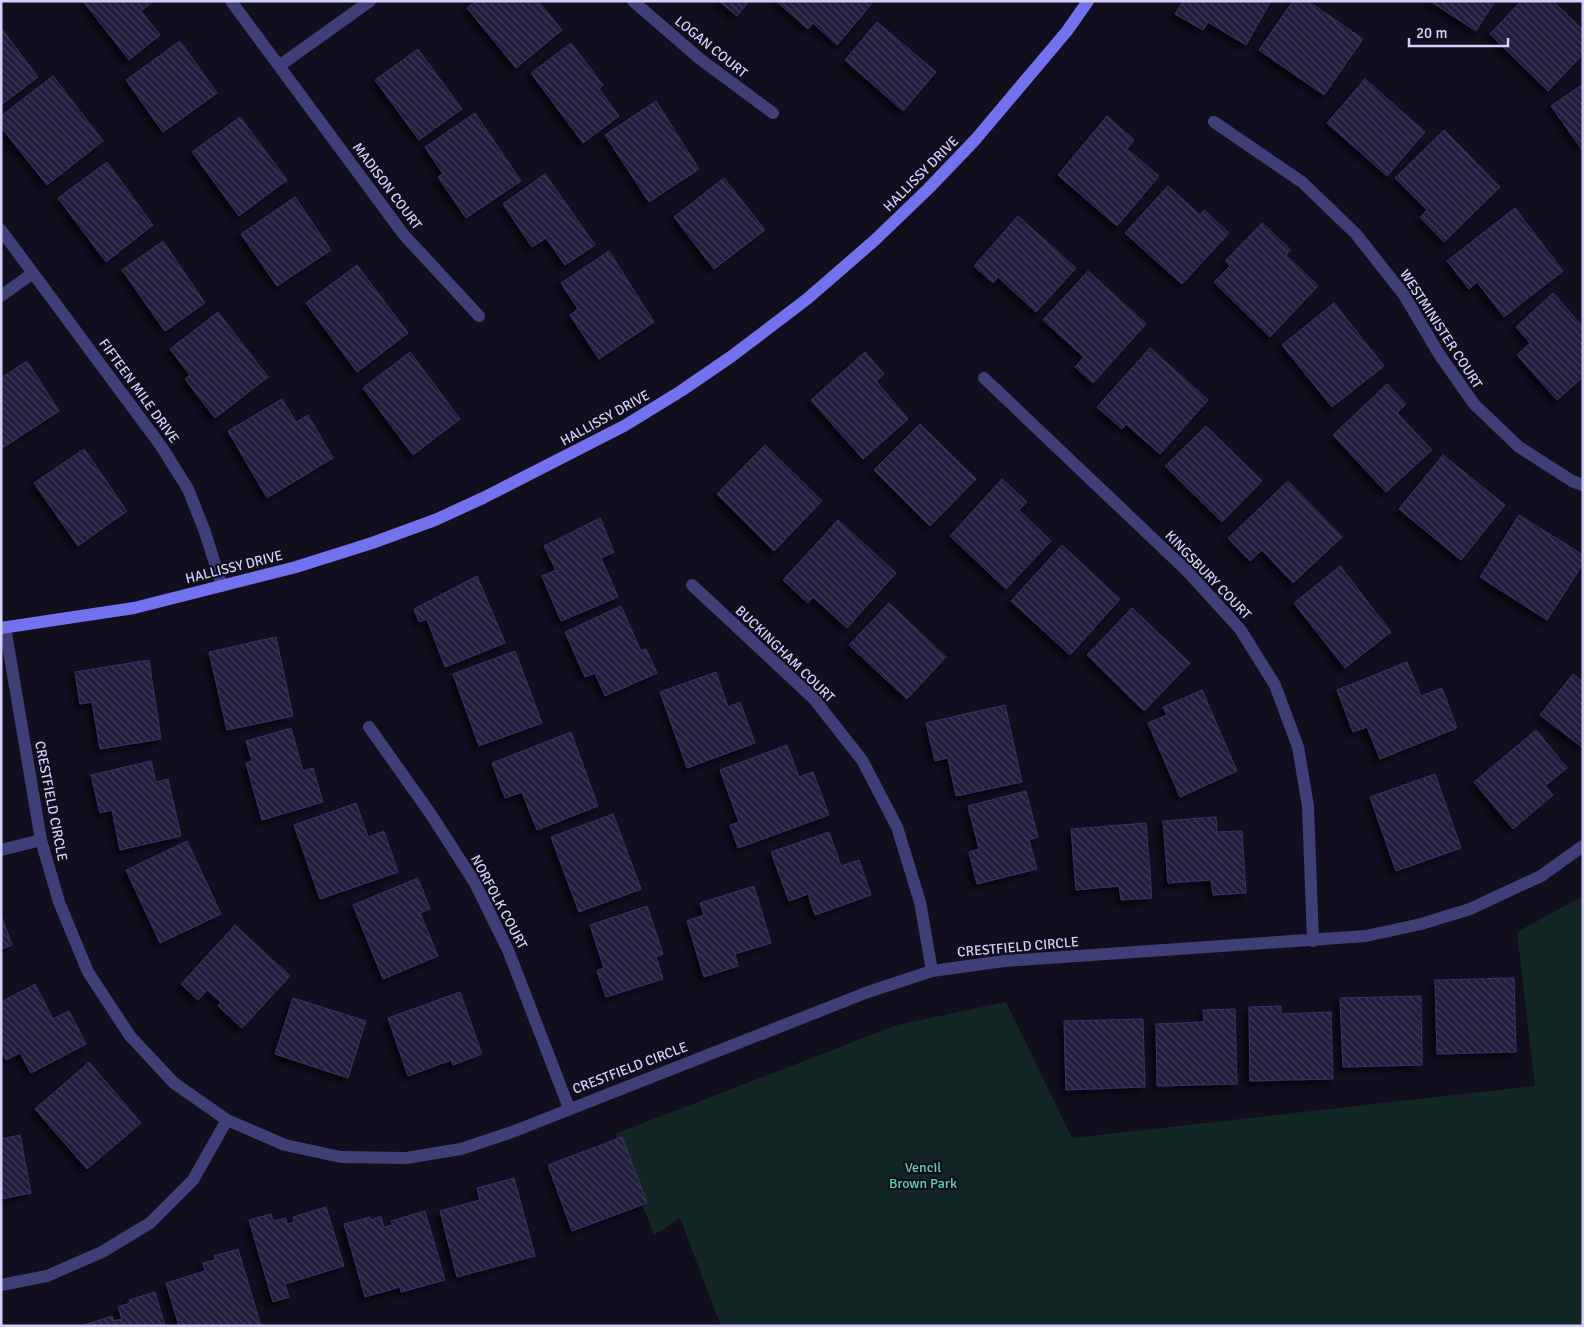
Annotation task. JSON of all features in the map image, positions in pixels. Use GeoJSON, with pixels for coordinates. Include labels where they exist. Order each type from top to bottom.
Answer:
{"type":"FeatureCollection","features":[{"type":"Feature","properties":{"kind":"street","name":"MADISON COURT"},"geometry":{"type":"LineString","coordinates":[[231,1],[404,235],[479,316]]}},
{"type":"Feature","properties":{"kind":"street"},"geometry":{"type":"LineString","coordinates":[[280,66],[370,1]]}},
{"type":"Feature","properties":{"kind":"street","name":"LOGAN COURT"},"geometry":{"type":"LineString","coordinates":[[633,1],[700,59],[773,113]]}},
{"type":"Feature","properties":{"kind":"street","name":"HALLISSY DRIVE"},"geometry":{"type":"LineString","coordinates":[[3,627],[134,608],[296,567],[372,543],[435,520],[562,459],[624,426],[681,391],[732,356],[807,300],[875,240],[928,189],[982,132],[1067,31],[1088,1]]}},
{"type":"Feature","properties":{"kind":"street","name":"WESTMINISTER COURT"},"geometry":{"type":"LineString","coordinates":[[1214,122],[1302,182],[1356,234],[1404,295],[1439,354],[1474,404],[1520,447],[1572,481],[1583,485]]}},
{"type":"Feature","properties":{"kind":"street","name":"FIFTEEN MILE DRIVE"},"geometry":{"type":"LineString","coordinates":[[1,230],[161,446],[188,489],[222,586]]}},
{"type":"Feature","properties":{"kind":"street"},"geometry":{"type":"LineString","coordinates":[[1,296],[33,273]]}},
{"type":"Feature","properties":{"kind":"street","name":"KINGSBURY COURT"},"geometry":{"type":"LineString","coordinates":[[984,378],[1187,571],[1240,629],[1275,685],[1298,747],[1308,806],[1313,941]]}},
{"type":"Feature","properties":{"kind":"street","name":"BUCKINGHAM COURT"},"geometry":{"type":"LineString","coordinates":[[692,585],[814,699],[862,760],[897,827],[920,902],[932,971]]}},
{"type":"Feature","properties":{"kind":"street","name":"CRESTFIELD CIRCLE"},"geometry":{"type":"LineString","coordinates":[[3,627],[41,840],[59,902],[88,972],[130,1036],[174,1083],[227,1120],[285,1145],[341,1157],[406,1158],[461,1149],[512,1132],[569,1108],[859,996],[932,971],[1004,961],[1366,936],[1422,924],[1470,909],[1540,876],[1583,846]]}},
{"type":"Feature","properties":{"kind":"street","name":"NORFOLK COURT"},"geometry":{"type":"LineString","coordinates":[[369,727],[430,814],[475,883],[508,950],[569,1108]]}},
{"type":"Feature","properties":{"kind":"street"},"geometry":{"type":"LineString","coordinates":[[1,850],[41,840]]}},
{"type":"Feature","properties":{"kind":"street"},"geometry":{"type":"LineString","coordinates":[[1,1285],[47,1276],[102,1252],[150,1223],[192,1180],[227,1120]]}},
{"type":"Feature","properties":{"kind":"green space","name":"Vencil Brown Park"},"geometry":{"type":"Polygon","coordinates":[[[1583,896],[1583,1326],[721,1326],[680,1218],[654,1235],[615,1134],[897,1025],[1006,1002],[1072,1138],[1535,1086],[1517,932],[1583,896]]]}},
{"type":"Feature","properties":{"kind":"building"},"geometry":{"type":"Polygon","coordinates":[[[83,1],[154,1],[141,11],[160,35],[129,60],[83,1]]]}},
{"type":"Feature","properties":{"kind":"building"},"geometry":{"type":"Polygon","coordinates":[[[476,1],[538,1],[562,30],[516,68],[467,8],[476,1]]]}},
{"type":"Feature","properties":{"kind":"building"},"geometry":{"type":"Polygon","coordinates":[[[719,1],[749,1],[737,16],[719,1]]]}},
{"type":"Feature","properties":{"kind":"building"},"geometry":{"type":"Polygon","coordinates":[[[776,1],[874,1],[837,45],[813,23],[808,29],[776,1]]]}},
{"type":"Feature","properties":{"kind":"building"},"geometry":{"type":"Polygon","coordinates":[[[1183,1],[1271,1],[1246,45],[1208,22],[1203,30],[1175,14],[1183,1]]]}},
{"type":"Feature","properties":{"kind":"building"},"geometry":{"type":"Polygon","coordinates":[[[1293,1],[1308,1],[1363,39],[1324,95],[1259,50],[1293,1]]]}},
{"type":"Feature","properties":{"kind":"building"},"geometry":{"type":"Polygon","coordinates":[[[1430,1],[1495,1],[1476,31],[1430,1]]]}},
{"type":"Feature","properties":{"kind":"building"},"geometry":{"type":"Polygon","coordinates":[[[1521,1],[1553,1],[1583,30],[1583,54],[1548,91],[1490,34],[1521,1]]]}},
{"type":"Feature","properties":{"kind":"building"},"geometry":{"type":"Polygon","coordinates":[[[877,22],[936,72],[903,111],[845,60],[877,22]]]}},
{"type":"Feature","properties":{"kind":"building"},"geometry":{"type":"Polygon","coordinates":[[[1,28],[38,77],[1,105],[1,28]]]}},
{"type":"Feature","properties":{"kind":"building"},"geometry":{"type":"Polygon","coordinates":[[[180,41],[217,93],[163,132],[126,80],[180,41]]]}},
{"type":"Feature","properties":{"kind":"building"},"geometry":{"type":"Polygon","coordinates":[[[571,43],[603,85],[599,89],[619,116],[583,143],[531,73],[571,43]]]}},
{"type":"Feature","properties":{"kind":"building"},"geometry":{"type":"Polygon","coordinates":[[[418,49],[462,109],[419,140],[375,80],[418,49]]]}},
{"type":"Feature","properties":{"kind":"building"},"geometry":{"type":"Polygon","coordinates":[[[53,76],[103,141],[47,185],[1,127],[1,116],[53,76]]]}},
{"type":"Feature","properties":{"kind":"building"},"geometry":{"type":"Polygon","coordinates":[[[1365,79],[1425,132],[1387,176],[1327,123],[1365,79]]]}},
{"type":"Feature","properties":{"kind":"building"},"geometry":{"type":"Polygon","coordinates":[[[1583,84],[1583,151],[1551,106],[1583,84]]]}},
{"type":"Feature","properties":{"kind":"building"},"geometry":{"type":"Polygon","coordinates":[[[656,101],[699,169],[649,202],[605,135],[656,101]]]}},
{"type":"Feature","properties":{"kind":"building"},"geometry":{"type":"Polygon","coordinates":[[[475,113],[521,181],[466,218],[438,177],[443,174],[425,147],[475,113]]]}},
{"type":"Feature","properties":{"kind":"building"},"geometry":{"type":"Polygon","coordinates":[[[1107,116],[1134,140],[1127,149],[1159,176],[1117,226],[1058,175],[1107,116]]]}},
{"type":"Feature","properties":{"kind":"building"},"geometry":{"type":"Polygon","coordinates":[[[240,117],[287,180],[239,216],[192,152],[240,117]]]}},
{"type":"Feature","properties":{"kind":"building"},"geometry":{"type":"Polygon","coordinates":[[[1444,130],[1500,187],[1444,242],[1420,217],[1427,210],[1395,178],[1444,130]]]}},
{"type":"Feature","properties":{"kind":"building"},"geometry":{"type":"Polygon","coordinates":[[[107,162],[153,225],[106,262],[58,198],[107,162]]]}},
{"type":"Feature","properties":{"kind":"building"},"geometry":{"type":"Polygon","coordinates":[[[545,174],[595,245],[565,265],[546,238],[532,247],[503,204],[545,174]]]}},
{"type":"Feature","properties":{"kind":"building"},"geometry":{"type":"Polygon","coordinates":[[[724,178],[765,230],[714,269],[674,217],[724,178]]]}},
{"type":"Feature","properties":{"kind":"building"},"geometry":{"type":"Polygon","coordinates":[[[1168,186],[1200,215],[1204,210],[1229,233],[1182,284],[1125,233],[1168,186]]]}},
{"type":"Feature","properties":{"kind":"building"},"geometry":{"type":"Polygon","coordinates":[[[295,197],[331,250],[277,286],[241,234],[295,197]]]}},
{"type":"Feature","properties":{"kind":"building"},"geometry":{"type":"Polygon","coordinates":[[[1515,208],[1563,271],[1504,317],[1477,282],[1469,289],[1447,261],[1515,208]]]}},
{"type":"Feature","properties":{"kind":"building"},"geometry":{"type":"Polygon","coordinates":[[[1018,216],[1076,268],[1036,312],[998,277],[993,283],[974,266],[1018,216]]]}},
{"type":"Feature","properties":{"kind":"building"},"geometry":{"type":"Polygon","coordinates":[[[1262,223],[1291,250],[1286,255],[1318,286],[1270,337],[1214,282],[1230,266],[1225,261],[1262,223]]]}},
{"type":"Feature","properties":{"kind":"building"},"geometry":{"type":"Polygon","coordinates":[[[163,241],[205,303],[165,331],[122,270],[163,241]]]}},
{"type":"Feature","properties":{"kind":"building"},"geometry":{"type":"Polygon","coordinates":[[[609,251],[654,322],[599,359],[570,315],[578,309],[561,283],[609,251]]]}},
{"type":"Feature","properties":{"kind":"building"},"geometry":{"type":"Polygon","coordinates":[[[357,265],[408,333],[357,372],[306,303],[357,265]]]}},
{"type":"Feature","properties":{"kind":"building"},"geometry":{"type":"Polygon","coordinates":[[[1088,271],[1146,324],[1093,383],[1075,367],[1084,357],[1043,320],[1088,271]]]}},
{"type":"Feature","properties":{"kind":"building"},"geometry":{"type":"Polygon","coordinates":[[[1553,293],[1583,327],[1583,377],[1557,400],[1517,355],[1530,343],[1516,327],[1553,293]]]}},
{"type":"Feature","properties":{"kind":"building"},"geometry":{"type":"Polygon","coordinates":[[[1334,303],[1384,366],[1332,407],[1282,345],[1334,303]]]}},
{"type":"Feature","properties":{"kind":"building"},"geometry":{"type":"Polygon","coordinates":[[[218,312],[268,377],[215,418],[185,379],[190,375],[170,349],[218,312]]]}},
{"type":"Feature","properties":{"kind":"building"},"geometry":{"type":"Polygon","coordinates":[[[1150,348],[1208,400],[1160,454],[1126,424],[1122,429],[1097,407],[1150,348]]]}},
{"type":"Feature","properties":{"kind":"building"},"geometry":{"type":"Polygon","coordinates":[[[410,352],[460,419],[413,455],[363,388],[410,352]]]}},
{"type":"Feature","properties":{"kind":"building"},"geometry":{"type":"Polygon","coordinates":[[[865,352],[884,374],[876,381],[908,419],[863,459],[811,400],[865,352]]]}},
{"type":"Feature","properties":{"kind":"building"},"geometry":{"type":"Polygon","coordinates":[[[27,361],[59,411],[1,449],[1,378],[27,361]]]}},
{"type":"Feature","properties":{"kind":"building"},"geometry":{"type":"Polygon","coordinates":[[[1387,384],[1406,404],[1397,413],[1432,450],[1386,492],[1333,435],[1387,384]]]}},
{"type":"Feature","properties":{"kind":"building"},"geometry":{"type":"Polygon","coordinates":[[[282,399],[296,422],[308,415],[333,458],[267,498],[228,431],[282,399]]]}},
{"type":"Feature","properties":{"kind":"building"},"geometry":{"type":"Polygon","coordinates":[[[920,424],[976,479],[930,526],[874,470],[920,424]]]}},
{"type":"Feature","properties":{"kind":"building"},"geometry":{"type":"Polygon","coordinates":[[[1206,426],[1262,481],[1222,522],[1165,466],[1206,426]]]}},
{"type":"Feature","properties":{"kind":"building"},"geometry":{"type":"Polygon","coordinates":[[[765,445],[822,501],[774,551],[717,494],[765,445]]]}},
{"type":"Feature","properties":{"kind":"building"},"geometry":{"type":"Polygon","coordinates":[[[84,449],[127,511],[78,546],[34,483],[84,449]]]}},
{"type":"Feature","properties":{"kind":"building"},"geometry":{"type":"Polygon","coordinates":[[[1443,455],[1505,505],[1461,560],[1399,509],[1443,455]]]}},
{"type":"Feature","properties":{"kind":"building"},"geometry":{"type":"Polygon","coordinates":[[[1002,479],[1027,502],[1019,510],[1051,541],[1006,589],[950,536],[1002,479]]]}},
{"type":"Feature","properties":{"kind":"building"},"geometry":{"type":"Polygon","coordinates":[[[1288,481],[1342,537],[1293,583],[1262,550],[1250,561],[1228,538],[1288,481]]]}},
{"type":"Feature","properties":{"kind":"building"},"geometry":{"type":"Polygon","coordinates":[[[1519,515],[1583,555],[1583,564],[1547,620],[1480,577],[1519,515]]]}},
{"type":"Feature","properties":{"kind":"building"},"geometry":{"type":"Polygon","coordinates":[[[600,518],[614,552],[601,558],[618,597],[561,621],[542,576],[556,570],[544,546],[600,518]]]}},
{"type":"Feature","properties":{"kind":"building"},"geometry":{"type":"Polygon","coordinates":[[[838,520],[896,573],[847,628],[813,597],[808,603],[783,580],[838,520]]]}},
{"type":"Feature","properties":{"kind":"building"},"geometry":{"type":"Polygon","coordinates":[[[1062,545],[1120,599],[1070,655],[1011,601],[1062,545]]]}},
{"type":"Feature","properties":{"kind":"building"},"geometry":{"type":"Polygon","coordinates":[[[1340,566],[1391,632],[1345,668],[1294,603],[1340,566]]]}},
{"type":"Feature","properties":{"kind":"building"},"geometry":{"type":"Polygon","coordinates":[[[477,576],[505,643],[445,667],[427,619],[419,622],[414,609],[477,576]]]}},
{"type":"Feature","properties":{"kind":"building"},"geometry":{"type":"Polygon","coordinates":[[[889,603],[946,657],[907,699],[849,645],[889,603]]]}},
{"type":"Feature","properties":{"kind":"building"},"geometry":{"type":"Polygon","coordinates":[[[621,606],[641,651],[646,649],[657,673],[605,696],[595,673],[585,677],[565,632],[621,606]]]}},
{"type":"Feature","properties":{"kind":"building"},"geometry":{"type":"Polygon","coordinates":[[[1132,608],[1190,663],[1144,711],[1087,655],[1132,608]]]}},
{"type":"Feature","properties":{"kind":"building"},"geometry":{"type":"Polygon","coordinates":[[[276,637],[293,716],[227,730],[209,652],[276,637]]]}},
{"type":"Feature","properties":{"kind":"building"},"geometry":{"type":"Polygon","coordinates":[[[515,651],[542,723],[479,746],[453,674],[515,651]]]}},
{"type":"Feature","properties":{"kind":"building"},"geometry":{"type":"Polygon","coordinates":[[[149,660],[161,739],[100,749],[92,702],[80,704],[75,672],[149,660]]]}},
{"type":"Feature","properties":{"kind":"building"},"geometry":{"type":"Polygon","coordinates":[[[1407,662],[1421,696],[1442,688],[1457,728],[1380,759],[1367,727],[1353,732],[1337,690],[1407,662]]]}},
{"type":"Feature","properties":{"kind":"building"},"geometry":{"type":"Polygon","coordinates":[[[716,672],[728,707],[740,702],[755,743],[687,768],[660,692],[716,672]]]}},
{"type":"Feature","properties":{"kind":"building"},"geometry":{"type":"Polygon","coordinates":[[[1573,674],[1583,682],[1583,748],[1540,715],[1573,674]]]}},
{"type":"Feature","properties":{"kind":"building"},"geometry":{"type":"Polygon","coordinates":[[[1202,690],[1237,771],[1180,797],[1148,723],[1167,715],[1163,707],[1202,690]]]}},
{"type":"Feature","properties":{"kind":"building"},"geometry":{"type":"Polygon","coordinates":[[[1005,705],[1022,782],[956,796],[948,758],[935,761],[926,723],[1005,705]]]}},
{"type":"Feature","properties":{"kind":"building"},"geometry":{"type":"Polygon","coordinates":[[[291,728],[303,771],[313,768],[323,802],[262,820],[246,763],[252,761],[246,741],[291,728]]]}},
{"type":"Feature","properties":{"kind":"building"},"geometry":{"type":"Polygon","coordinates":[[[1536,730],[1567,768],[1545,786],[1553,795],[1513,829],[1474,782],[1536,730]]]}},
{"type":"Feature","properties":{"kind":"building"},"geometry":{"type":"Polygon","coordinates":[[[571,732],[598,806],[537,830],[522,792],[505,798],[492,763],[571,732]]]}},
{"type":"Feature","properties":{"kind":"building"},"geometry":{"type":"Polygon","coordinates":[[[787,745],[799,777],[813,772],[829,815],[738,848],[730,825],[739,822],[720,770],[787,745]]]}},
{"type":"Feature","properties":{"kind":"building"},"geometry":{"type":"Polygon","coordinates":[[[151,761],[156,782],[168,779],[181,836],[120,850],[112,810],[100,813],[91,775],[151,761]]]}},
{"type":"Feature","properties":{"kind":"building"},"geometry":{"type":"Polygon","coordinates":[[[1435,774],[1461,848],[1396,871],[1370,797],[1435,774]]]}},
{"type":"Feature","properties":{"kind":"building"},"geometry":{"type":"Polygon","coordinates":[[[1026,791],[1038,837],[1029,840],[1037,869],[977,884],[969,852],[979,849],[968,806],[1026,791]]]}},
{"type":"Feature","properties":{"kind":"building"},"geometry":{"type":"Polygon","coordinates":[[[356,803],[368,837],[384,831],[398,872],[320,899],[294,825],[356,803]]]}},
{"type":"Feature","properties":{"kind":"building"},"geometry":{"type":"Polygon","coordinates":[[[613,814],[641,889],[579,912],[551,837],[613,814]]]}},
{"type":"Feature","properties":{"kind":"building"},"geometry":{"type":"Polygon","coordinates":[[[1216,817],[1217,832],[1242,831],[1246,893],[1213,895],[1211,880],[1168,883],[1163,821],[1216,817]]]}},
{"type":"Feature","properties":{"kind":"building"},"geometry":{"type":"Polygon","coordinates":[[[1146,823],[1152,898],[1121,900],[1119,886],[1076,890],[1071,829],[1146,823]]]}},
{"type":"Feature","properties":{"kind":"building"},"geometry":{"type":"Polygon","coordinates":[[[829,832],[841,866],[859,860],[871,895],[815,915],[808,894],[789,901],[771,852],[829,832]]]}},
{"type":"Feature","properties":{"kind":"building"},"geometry":{"type":"Polygon","coordinates":[[[187,841],[221,914],[160,943],[126,870],[187,841]]]}},
{"type":"Feature","properties":{"kind":"building"},"geometry":{"type":"Polygon","coordinates":[[[418,878],[430,909],[420,913],[438,956],[383,979],[353,905],[418,878]]]}},
{"type":"Feature","properties":{"kind":"building"},"geometry":{"type":"Polygon","coordinates":[[[754,886],[771,943],[735,954],[738,966],[704,977],[687,921],[704,915],[700,903],[754,886]]]}},
{"type":"Feature","properties":{"kind":"building"},"geometry":{"type":"Polygon","coordinates":[[[647,906],[663,954],[656,957],[663,979],[606,997],[597,971],[604,968],[590,925],[647,906]]]}},
{"type":"Feature","properties":{"kind":"building"},"geometry":{"type":"Polygon","coordinates":[[[1,915],[12,945],[1,949],[1,915]]]}},
{"type":"Feature","properties":{"kind":"building"},"geometry":{"type":"Polygon","coordinates":[[[235,925],[290,976],[242,1028],[218,1006],[221,1002],[207,990],[198,1000],[181,984],[235,925]]]}},
{"type":"Feature","properties":{"kind":"building"},"geometry":{"type":"Polygon","coordinates":[[[1514,978],[1516,1052],[1437,1054],[1435,980],[1514,978]]]}},
{"type":"Feature","properties":{"kind":"building"},"geometry":{"type":"Polygon","coordinates":[[[35,984],[53,1019],[69,1011],[86,1044],[31,1073],[20,1053],[6,1060],[1,1051],[1,1002],[35,984]]]}},
{"type":"Feature","properties":{"kind":"building"},"geometry":{"type":"Polygon","coordinates":[[[460,992],[482,1054],[453,1065],[451,1060],[408,1076],[388,1018],[460,992]]]}},
{"type":"Feature","properties":{"kind":"building"},"geometry":{"type":"Polygon","coordinates":[[[1421,996],[1422,1065],[1343,1067],[1340,998],[1421,996]]]}},
{"type":"Feature","properties":{"kind":"building"},"geometry":{"type":"Polygon","coordinates":[[[293,998],[366,1021],[348,1078],[275,1054],[293,998]]]}},
{"type":"Feature","properties":{"kind":"building"},"geometry":{"type":"Polygon","coordinates":[[[1281,1006],[1281,1014],[1331,1012],[1333,1079],[1250,1081],[1249,1007],[1281,1006]]]}},
{"type":"Feature","properties":{"kind":"building"},"geometry":{"type":"Polygon","coordinates":[[[1235,1009],[1237,1084],[1157,1086],[1156,1024],[1204,1022],[1203,1010],[1235,1009]]]}},
{"type":"Feature","properties":{"kind":"building"},"geometry":{"type":"Polygon","coordinates":[[[1143,1019],[1145,1087],[1066,1090],[1064,1021],[1143,1019]]]}},
{"type":"Feature","properties":{"kind":"building"},"geometry":{"type":"Polygon","coordinates":[[[89,1062],[141,1123],[87,1169],[35,1109],[89,1062]]]}},
{"type":"Feature","properties":{"kind":"building"},"geometry":{"type":"Polygon","coordinates":[[[20,1135],[31,1193],[1,1199],[1,1139],[20,1135]]]}},
{"type":"Feature","properties":{"kind":"building"},"geometry":{"type":"Polygon","coordinates":[[[622,1137],[647,1203],[572,1231],[548,1165],[622,1137]]]}},
{"type":"Feature","properties":{"kind":"building"},"geometry":{"type":"Polygon","coordinates":[[[514,1178],[535,1256],[457,1277],[440,1211],[480,1200],[477,1188],[514,1178]]]}},
{"type":"Feature","properties":{"kind":"building"},"geometry":{"type":"Polygon","coordinates":[[[326,1207],[344,1266],[285,1284],[289,1297],[273,1302],[249,1220],[271,1214],[273,1221],[286,1218],[287,1224],[294,1222],[293,1217],[326,1207]]]}},
{"type":"Feature","properties":{"kind":"building"},"geometry":{"type":"Polygon","coordinates":[[[425,1211],[445,1280],[401,1292],[400,1287],[365,1297],[344,1224],[370,1217],[371,1220],[381,1216],[384,1227],[393,1225],[391,1221],[425,1211]]]}},
{"type":"Feature","properties":{"kind":"building"},"geometry":{"type":"Polygon","coordinates":[[[238,1249],[261,1326],[179,1326],[166,1283],[205,1271],[203,1263],[215,1260],[214,1256],[238,1249]]]}},
{"type":"Feature","properties":{"kind":"building"},"geometry":{"type":"Polygon","coordinates":[[[155,1292],[165,1326],[81,1326],[112,1316],[114,1321],[122,1319],[118,1307],[130,1303],[129,1300],[155,1292]]]}}]}
